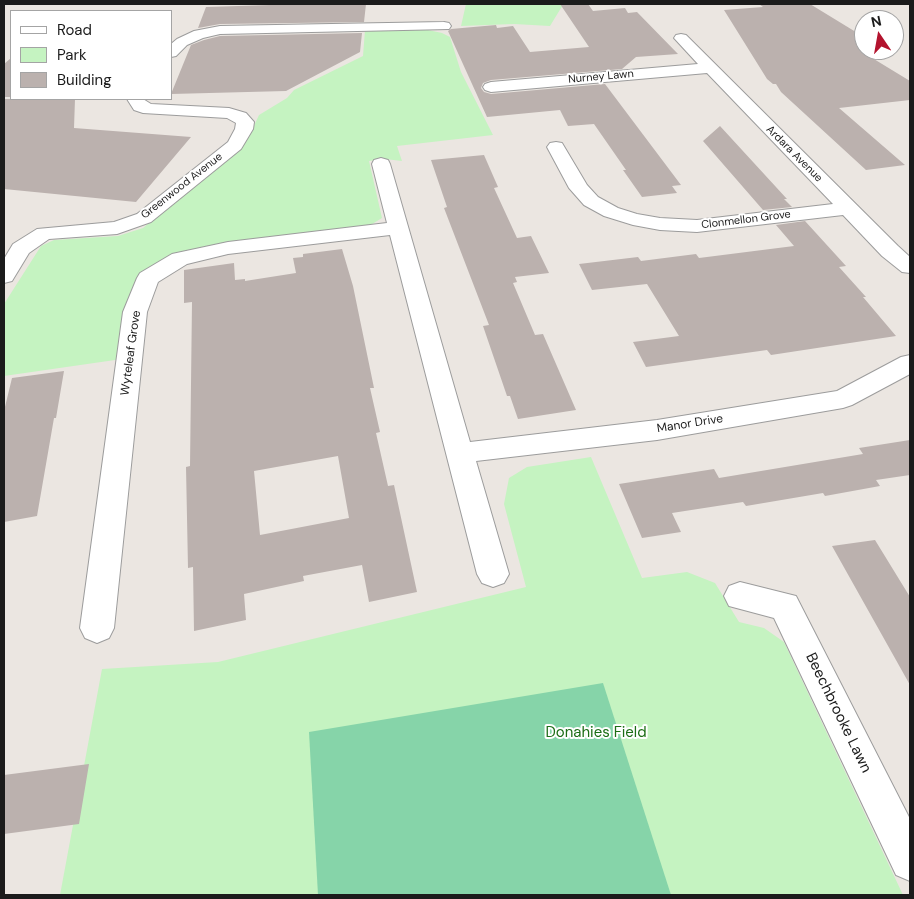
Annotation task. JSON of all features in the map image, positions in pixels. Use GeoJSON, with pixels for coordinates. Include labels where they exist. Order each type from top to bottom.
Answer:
{"type":"FeatureCollection","features":[{"type":"Feature","properties":{"kind":"street"},"geometry":{"type":"LineString","coordinates":[[172,52],[182,42],[199,34],[220,30],[444,26]]}},
{"type":"Feature","properties":{"kind":"street","name":"Ardara Avenue"},"geometry":{"type":"LineString","coordinates":[[681,38],[752,113],[890,251],[910,267]]}},
{"type":"Feature","properties":{"kind":"street","name":"Nurney Lawn"},"geometry":{"type":"LineString","coordinates":[[491,86],[711,68]]}},
{"type":"Feature","properties":{"kind":"street","name":"Greenwood Avenue"},"geometry":{"type":"LineString","coordinates":[[4,276],[21,249],[44,233],[117,228],[144,218],[235,145],[244,129],[245,122],[240,117],[229,113],[149,109],[140,106],[136,100]]}},
{"type":"Feature","properties":{"kind":"street","name":"Clonmellon Grove"},"geometry":{"type":"LineString","coordinates":[[556,147],[579,188],[592,200],[611,212],[632,219],[660,224],[697,226],[848,208]]}},
{"type":"Feature","properties":{"kind":"street"},"geometry":{"type":"LineString","coordinates":[[381,164],[493,574]]}},
{"type":"Feature","properties":{"kind":"street","name":"Wyteleaf Grove"},"geometry":{"type":"LineString","coordinates":[[97,628],[134,312],[148,278],[180,259],[228,248],[400,228]]}},
{"type":"Feature","properties":{"kind":"street","name":"Manor Drive"},"geometry":{"type":"LineString","coordinates":[[461,453],[657,430],[843,399],[910,363]]}},
{"type":"Feature","properties":{"kind":"street","name":"Beechbrooke Lawn"},"geometry":{"type":"LineString","coordinates":[[740,596],[785,606],[910,861]]}},
{"type":"Feature","properties":{"kind":"green space"},"geometry":{"type":"Polygon","coordinates":[[[466,4],[565,4],[550,26],[514,24],[461,26],[466,4]]]}},
{"type":"Feature","properties":{"kind":"green space"},"geometry":{"type":"Polygon","coordinates":[[[365,30],[428,30],[450,37],[461,72],[493,135],[397,146],[402,161],[385,159],[369,161],[382,218],[346,240],[239,250],[183,260],[147,281],[122,359],[4,376],[4,304],[41,246],[54,240],[118,236],[143,228],[236,150],[252,130],[259,115],[287,98],[294,90],[363,56],[365,30]]]}},
{"type":"Feature","properties":{"kind":"green space","name":"Donahies Field"},"geometry":{"type":"Polygon","coordinates":[[[591,457],[642,578],[687,572],[715,583],[739,622],[764,628],[784,642],[903,895],[60,895],[102,669],[218,662],[526,587],[504,504],[509,478],[527,467],[591,457]]]}},
{"type":"Feature","properties":{"kind":"green space"},"geometry":{"type":"Polygon","coordinates":[[[603,683],[671,895],[318,895],[309,732],[603,683]]]}},
{"type":"Feature","properties":{"kind":"building"},"geometry":{"type":"Polygon","coordinates":[[[366,4],[364,22],[220,24],[198,28],[206,7],[366,4]]]}},
{"type":"Feature","properties":{"kind":"building"},"geometry":{"type":"Polygon","coordinates":[[[560,4],[588,4],[593,11],[625,8],[628,13],[637,12],[678,54],[636,57],[622,69],[491,80],[483,83],[481,88],[484,92],[491,94],[605,84],[681,185],[672,186],[677,193],[642,197],[594,124],[568,126],[560,110],[487,117],[448,31],[451,29],[496,25],[497,28],[513,26],[530,52],[589,47],[560,4]]]}},
{"type":"Feature","properties":{"kind":"building"},"geometry":{"type":"Polygon","coordinates":[[[759,4],[810,4],[854,31],[854,60],[876,60],[910,81],[910,100],[839,108],[905,165],[866,170],[781,92],[776,84],[767,79],[724,10],[763,7],[759,4]]]}},
{"type":"Feature","properties":{"kind":"building"},"geometry":{"type":"Polygon","coordinates":[[[362,33],[360,52],[286,91],[172,94],[191,45],[220,36],[362,33]]]}},
{"type":"Feature","properties":{"kind":"building"},"geometry":{"type":"Polygon","coordinates":[[[10,59],[10,97],[4,97],[4,64],[10,59]]]}},
{"type":"Feature","properties":{"kind":"building"},"geometry":{"type":"Polygon","coordinates":[[[4,99],[75,100],[74,128],[191,137],[136,202],[4,189],[4,99]]]}},
{"type":"Feature","properties":{"kind":"building"},"geometry":{"type":"Polygon","coordinates":[[[720,126],[787,199],[784,199],[792,207],[763,210],[703,141],[720,126]]]}},
{"type":"Feature","properties":{"kind":"building"},"geometry":{"type":"Polygon","coordinates":[[[484,155],[498,187],[494,188],[517,238],[531,236],[549,273],[515,277],[517,282],[513,283],[535,335],[543,334],[576,410],[518,419],[510,396],[507,396],[483,326],[489,325],[444,208],[447,207],[431,160],[484,155]]]}},
{"type":"Feature","properties":{"kind":"building"},"geometry":{"type":"Polygon","coordinates":[[[805,221],[846,266],[839,267],[866,297],[863,297],[896,336],[771,355],[767,350],[646,367],[633,342],[679,336],[647,284],[592,290],[579,264],[638,257],[641,261],[696,254],[699,258],[794,246],[776,225],[805,221]]]}},
{"type":"Feature","properties":{"kind":"building"},"geometry":{"type":"Polygon","coordinates":[[[342,249],[353,286],[374,388],[370,388],[380,432],[376,433],[388,486],[394,485],[417,592],[369,602],[362,565],[303,576],[304,581],[244,594],[246,620],[194,631],[193,567],[188,568],[186,467],[190,466],[192,302],[184,303],[184,270],[234,263],[235,280],[245,279],[245,281],[296,273],[293,258],[303,257],[303,254],[342,249]],[[338,456],[254,471],[260,535],[349,518],[338,456]]]}},
{"type":"Feature","properties":{"kind":"building"},"geometry":{"type":"Polygon","coordinates":[[[64,371],[37,516],[4,522],[4,411],[12,378],[64,371]]]}},
{"type":"Feature","properties":{"kind":"building"},"geometry":{"type":"Polygon","coordinates":[[[910,440],[910,475],[876,480],[880,486],[825,496],[823,493],[746,506],[743,502],[672,513],[681,532],[642,538],[619,484],[714,469],[719,478],[863,454],[859,448],[910,440]]]}},
{"type":"Feature","properties":{"kind":"building"},"geometry":{"type":"Polygon","coordinates":[[[875,540],[910,597],[910,685],[832,546],[875,540]]]}},
{"type":"Feature","properties":{"kind":"building"},"geometry":{"type":"Polygon","coordinates":[[[89,764],[79,824],[4,834],[4,775],[89,764]]]}}]}
